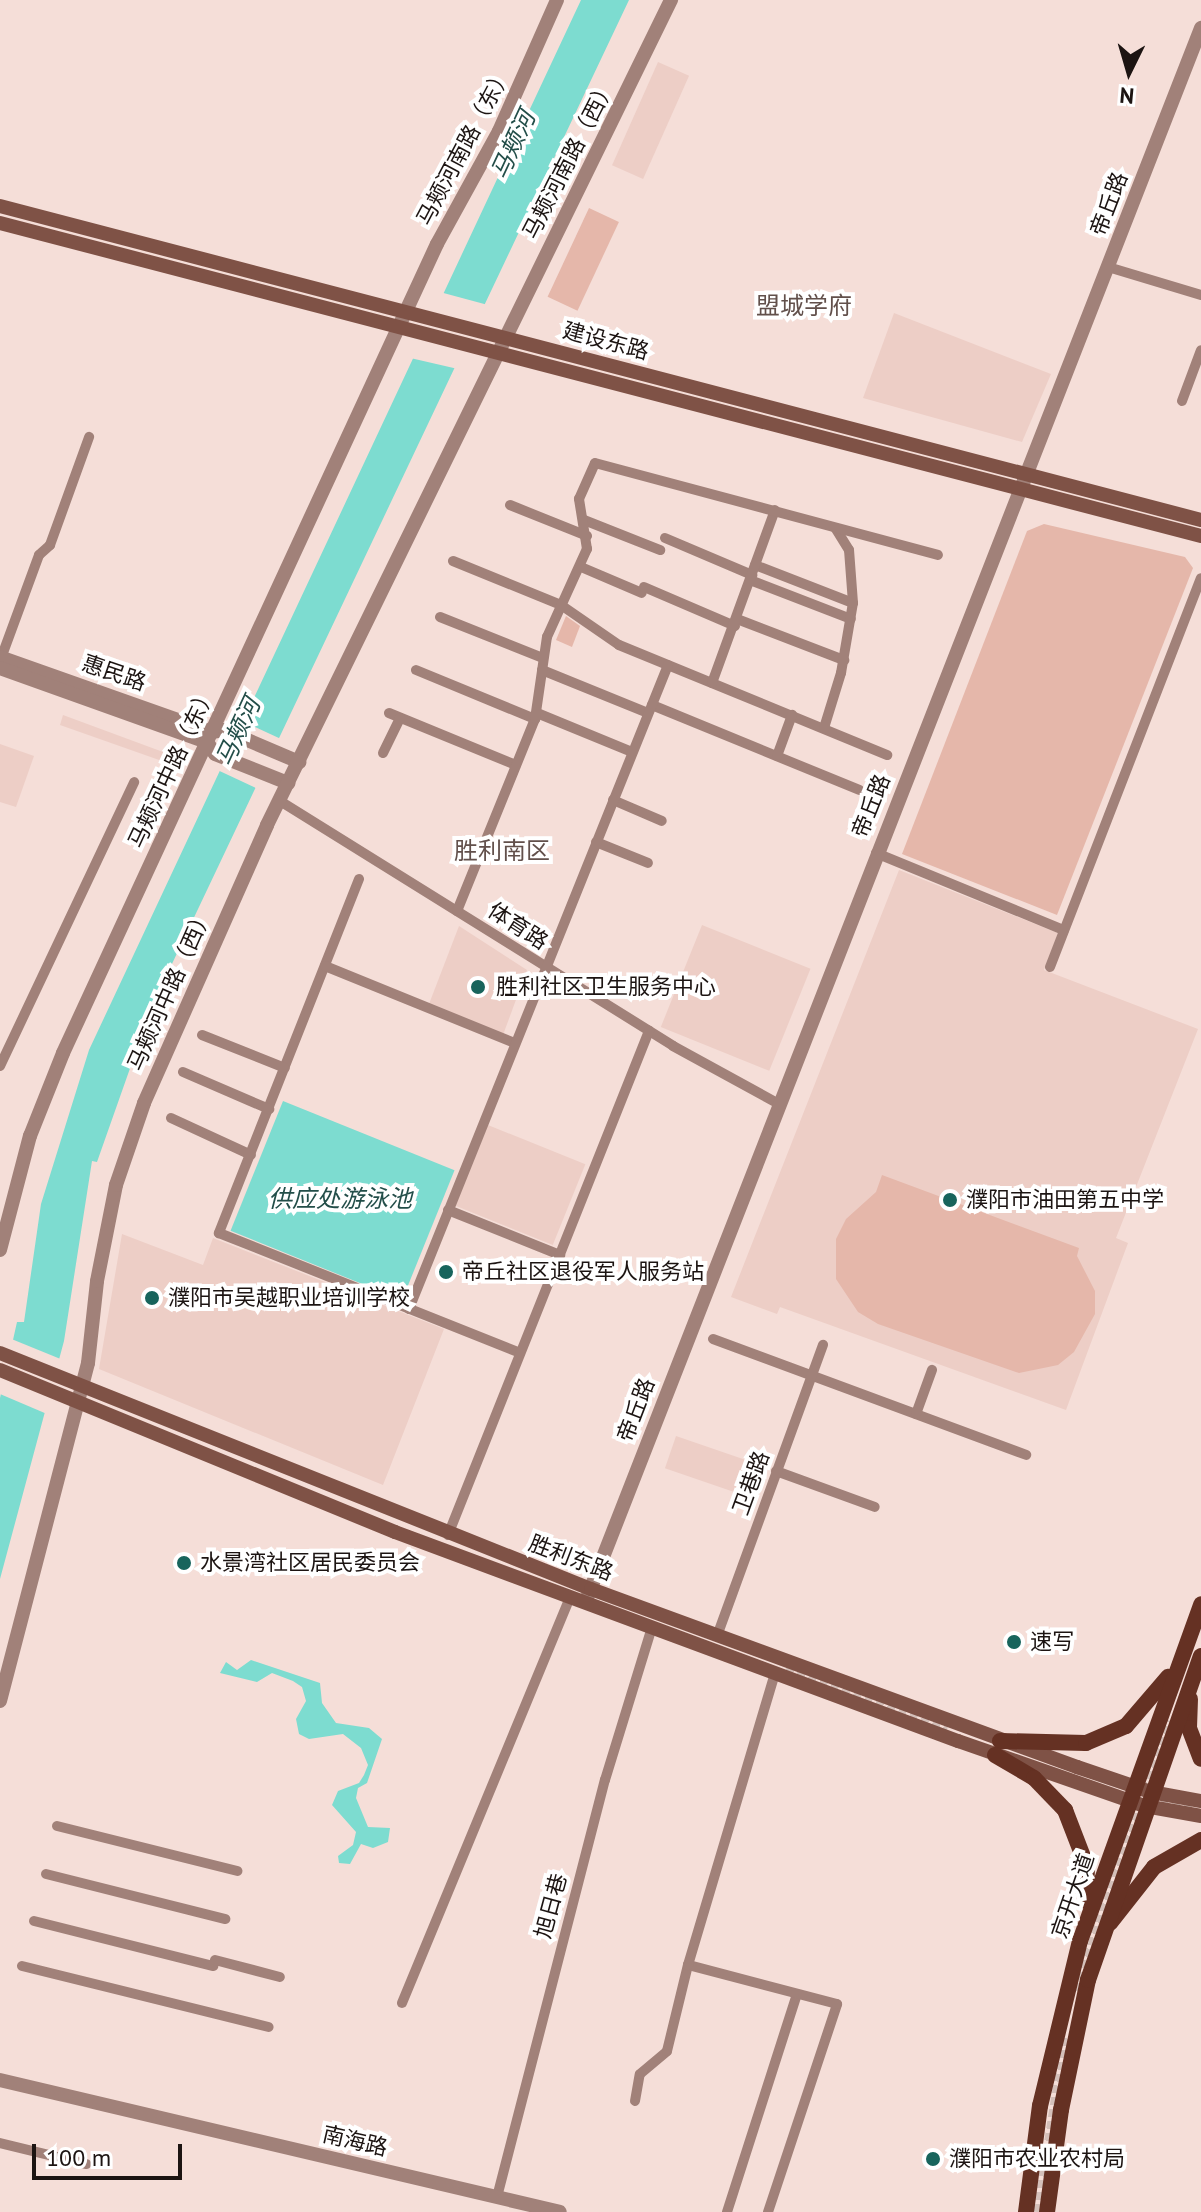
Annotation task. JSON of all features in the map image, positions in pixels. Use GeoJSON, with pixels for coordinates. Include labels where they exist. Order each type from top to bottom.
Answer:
{"type":"FeatureCollection","features":[{"type":"Feature","properties":{"kind":"main road","name":"建设东路"},"geometry":{"type":"LineString","coordinates":[[0,206],[1201,520]]}},
{"type":"Feature","properties":{"kind":"main road","name":"建设东路"},"geometry":{"type":"LineString","coordinates":[[0,223],[1201,536]]}},
{"type":"Feature","properties":{"kind":"main road","name":"胜利东路"},"geometry":{"type":"LineString","coordinates":[[3,1363],[582,1596],[717,1636],[998,1748]]}},
{"type":"Feature","properties":{"kind":"main road","name":"胜利东路"},"geometry":{"type":"LineString","coordinates":[[75,1393],[448,1535],[652,1627],[775,1673],[1148,1799]]}},
{"type":"Feature","properties":{"kind":"main road","name":"京开大道"},"geometry":{"type":"LineString","coordinates":[[1026,2212],[1040,2106],[1080,1941],[1130,1793],[1201,1604]]}},
{"type":"Feature","properties":{"kind":"main road","name":"京开大道"},"geometry":{"type":"LineString","coordinates":[[1047,2212],[1078,2020],[1100,1937],[1201,1656]]}},
{"type":"Feature","properties":{"kind":"main road"},"geometry":{"type":"LineString","coordinates":[[998,1748],[1064,1746],[1107,1735],[1140,1714],[1179,1663]]}},
{"type":"Feature","properties":{"kind":"main road"},"geometry":{"type":"LineString","coordinates":[[1190,1686],[1189,1728],[1201,1759]]}},
{"type":"Feature","properties":{"kind":"main road"},"geometry":{"type":"LineString","coordinates":[[998,1748],[1051,1792],[1075,1826],[1089,1884],[1080,1941]]}},
{"type":"Feature","properties":{"kind":"main road"},"geometry":{"type":"LineString","coordinates":[[1148,1799],[1201,1801]]}},
{"type":"Feature","properties":{"kind":"main road"},"geometry":{"type":"LineString","coordinates":[[1148,1799],[1201,1816]]}},
{"type":"Feature","properties":{"kind":"main road"},"geometry":{"type":"LineString","coordinates":[[1100,1937],[1154,1867],[1201,1840]]}},
{"type":"Feature","properties":{"kind":"street","name":"马颊河南路（东）"},"geometry":{"type":"LineString","coordinates":[[412,313],[540,48],[557,0]]}},
{"type":"Feature","properties":{"kind":"street","name":"马颊河南路（西）"},"geometry":{"type":"LineString","coordinates":[[498,335],[671,0]]}},
{"type":"Feature","properties":{"kind":"street","name":"帝丘路"},"geometry":{"type":"LineString","coordinates":[[582,1596],[779,1104],[1201,28]]}},
{"type":"Feature","properties":{"kind":"street"},"geometry":{"type":"LineString","coordinates":[[1108,267],[1201,295]]}},
{"type":"Feature","properties":{"kind":"street","name":"马颊河中路（东）"},"geometry":{"type":"LineString","coordinates":[[0,1250],[43,1099],[412,313]]}},
{"type":"Feature","properties":{"kind":"street","name":"马颊河中路（西）"},"geometry":{"type":"LineString","coordinates":[[0,1701],[75,1393],[106,1231],[126,1149],[176,1027],[280,801],[295,760],[498,335]]}},
{"type":"Feature","properties":{"kind":"street"},"geometry":{"type":"LineString","coordinates":[[1182,401],[1201,350]]}},
{"type":"Feature","properties":{"kind":"street"},"geometry":{"type":"LineString","coordinates":[[0,661],[89,437]]}},
{"type":"Feature","properties":{"kind":"street"},"geometry":{"type":"LineString","coordinates":[[457,911],[536,716],[543,658],[561,605],[581,567],[587,536],[579,499],[595,463],[938,555]]}},
{"type":"Feature","properties":{"kind":"street"},"geometry":{"type":"LineString","coordinates":[[510,505],[587,536]]}},
{"type":"Feature","properties":{"kind":"street"},"geometry":{"type":"LineString","coordinates":[[712,683],[775,510]]}},
{"type":"Feature","properties":{"kind":"street"},"geometry":{"type":"LineString","coordinates":[[584,520],[660,550]]}},
{"type":"Feature","properties":{"kind":"street"},"geometry":{"type":"LineString","coordinates":[[824,728],[844,660],[853,603],[849,550],[835,528]]}},
{"type":"Feature","properties":{"kind":"street"},"geometry":{"type":"LineString","coordinates":[[665,538],[851,619]]}},
{"type":"Feature","properties":{"kind":"street"},"geometry":{"type":"LineString","coordinates":[[453,561],[561,605],[619,645],[887,755]]}},
{"type":"Feature","properties":{"kind":"street"},"geometry":{"type":"LineString","coordinates":[[581,567],[844,660]]}},
{"type":"Feature","properties":{"kind":"street"},"geometry":{"type":"LineString","coordinates":[[752,574],[853,603]]}},
{"type":"Feature","properties":{"kind":"street"},"geometry":{"type":"LineString","coordinates":[[1050,967],[1201,578]]}},
{"type":"Feature","properties":{"kind":"street"},"geometry":{"type":"LineString","coordinates":[[440,617],[543,658]]}},
{"type":"Feature","properties":{"kind":"street","name":"惠民路"},"geometry":{"type":"LineString","coordinates":[[0,661],[214,739]]}},
{"type":"Feature","properties":{"kind":"street"},"geometry":{"type":"LineString","coordinates":[[409,1309],[668,665]]}},
{"type":"Feature","properties":{"kind":"street"},"geometry":{"type":"LineString","coordinates":[[416,670],[632,752]]}},
{"type":"Feature","properties":{"kind":"street"},"geometry":{"type":"LineString","coordinates":[[542,670],[777,756],[859,790]]}},
{"type":"Feature","properties":{"kind":"street"},"geometry":{"type":"LineString","coordinates":[[389,713],[516,765]]}},
{"type":"Feature","properties":{"kind":"street"},"geometry":{"type":"LineString","coordinates":[[777,756],[792,715]]}},
{"type":"Feature","properties":{"kind":"street"},"geometry":{"type":"LineString","coordinates":[[383,753],[400,718]]}},
{"type":"Feature","properties":{"kind":"street"},"geometry":{"type":"LineString","coordinates":[[214,739],[295,760]]}},
{"type":"Feature","properties":{"kind":"street"},"geometry":{"type":"LineString","coordinates":[[214,739],[285,782]]}},
{"type":"Feature","properties":{"kind":"street"},"geometry":{"type":"LineString","coordinates":[[0,1066],[134,782]]}},
{"type":"Feature","properties":{"kind":"street"},"geometry":{"type":"LineString","coordinates":[[613,800],[662,821]]}},
{"type":"Feature","properties":{"kind":"street","name":"体育路"},"geometry":{"type":"LineString","coordinates":[[280,801],[649,1031],[779,1104]]}},
{"type":"Feature","properties":{"kind":"street"},"geometry":{"type":"LineString","coordinates":[[596,842],[648,863]]}},
{"type":"Feature","properties":{"kind":"street"},"geometry":{"type":"LineString","coordinates":[[876,853],[1064,930]]}},
{"type":"Feature","properties":{"kind":"street"},"geometry":{"type":"LineString","coordinates":[[359,879],[219,1233],[520,1353]]}},
{"type":"Feature","properties":{"kind":"street"},"geometry":{"type":"LineString","coordinates":[[325,966],[515,1043]]}},
{"type":"Feature","properties":{"kind":"street"},"geometry":{"type":"LineString","coordinates":[[448,1535],[649,1031]]}},
{"type":"Feature","properties":{"kind":"street"},"geometry":{"type":"LineString","coordinates":[[202,1035],[285,1068]]}},
{"type":"Feature","properties":{"kind":"street"},"geometry":{"type":"LineString","coordinates":[[183,1072],[269,1109]]}},
{"type":"Feature","properties":{"kind":"street"},"geometry":{"type":"LineString","coordinates":[[171,1118],[251,1155]]}},
{"type":"Feature","properties":{"kind":"street"},"geometry":{"type":"LineString","coordinates":[[448,1210],[560,1255]]}},
{"type":"Feature","properties":{"kind":"street"},"geometry":{"type":"LineString","coordinates":[[713,1339],[1026,1455]]}},
{"type":"Feature","properties":{"kind":"street","name":"卫巷路"},"geometry":{"type":"LineString","coordinates":[[717,1636],[823,1345]]}},
{"type":"Feature","properties":{"kind":"street"},"geometry":{"type":"LineString","coordinates":[[916,1414],[932,1370]]}},
{"type":"Feature","properties":{"kind":"street"},"geometry":{"type":"LineString","coordinates":[[776,1471],[875,1507]]}},
{"type":"Feature","properties":{"kind":"street"},"geometry":{"type":"LineString","coordinates":[[402,2003],[582,1596]]}},
{"type":"Feature","properties":{"kind":"street","name":"旭日巷"},"geometry":{"type":"LineString","coordinates":[[497,2197],[597,1810],[652,1627]]}},
{"type":"Feature","properties":{"kind":"street"},"geometry":{"type":"LineString","coordinates":[[635,2101],[640,2074],[667,2051],[688,1965],[775,1673]]}},
{"type":"Feature","properties":{"kind":"street"},"geometry":{"type":"LineString","coordinates":[[57,1826],[237,1871]]}},
{"type":"Feature","properties":{"kind":"street"},"geometry":{"type":"LineString","coordinates":[[46,1874],[225,1919]]}},
{"type":"Feature","properties":{"kind":"street"},"geometry":{"type":"LineString","coordinates":[[34,1921],[280,1977]]}},
{"type":"Feature","properties":{"kind":"street"},"geometry":{"type":"LineString","coordinates":[[688,1965],[837,2004],[768,2212]]}},
{"type":"Feature","properties":{"kind":"street"},"geometry":{"type":"LineString","coordinates":[[22,1966],[269,2027]]}},
{"type":"Feature","properties":{"kind":"street"},"geometry":{"type":"LineString","coordinates":[[727,2212],[797,1994]]}},
{"type":"Feature","properties":{"kind":"street","name":"南海路"},"geometry":{"type":"LineString","coordinates":[[0,2080],[560,2212]]}},
{"type":"Feature","properties":{"kind":"street"},"geometry":{"type":"LineString","coordinates":[[0,2143],[86,2164]]}},
{"type":"Feature","properties":{"kind":"shaded area"},"geometry":{"type":"Polygon","coordinates":[[[658,62],[689,76],[643,179],[612,165],[658,62]]]}},
{"type":"Feature","properties":{"kind":"shaded area"},"geometry":{"type":"Polygon","coordinates":[[[589,208],[619,222],[577,311],[548,297],[589,208]]]}},
{"type":"Feature","properties":{"kind":"shaded area"},"geometry":{"type":"Polygon","coordinates":[[[894,313],[1051,374],[1022,442],[863,398],[894,313]]]}},
{"type":"Feature","properties":{"kind":"shaded area"},"geometry":{"type":"Polygon","coordinates":[[[1044,524],[1185,557],[1193,568],[1057,915],[902,854],[1027,531],[1044,524]]]}},
{"type":"Feature","properties":{"kind":"shaded area"},"geometry":{"type":"Polygon","coordinates":[[[566,616],[580,626],[572,647],[556,640],[566,616]]]}},
{"type":"Feature","properties":{"kind":"shaded area"},"geometry":{"type":"Polygon","coordinates":[[[63,715],[182,759],[179,767],[60,725],[63,715]]]}},
{"type":"Feature","properties":{"kind":"shaded area"},"geometry":{"type":"Polygon","coordinates":[[[0,744],[34,756],[16,807],[0,802],[0,744]]]}},
{"type":"Feature","properties":{"kind":"shaded area","name":"濮阳市油田第五中学"},"geometry":{"type":"Polygon","coordinates":[[[899,870],[1058,933],[1044,970],[1198,1029],[1116,1238],[1128,1243],[1066,1410],[780,1307],[777,1314],[731,1297],[899,870]]]}},
{"type":"Feature","properties":{"kind":"shaded area"},"geometry":{"type":"Polygon","coordinates":[[[702,925],[810,969],[769,1071],[661,1027],[702,925]]]}},
{"type":"Feature","properties":{"kind":"shaded area","name":"胜利社区卫生服务中心"},"geometry":{"type":"Polygon","coordinates":[[[459,926],[527,970],[503,1035],[429,1004],[459,926]]]}},
{"type":"Feature","properties":{"kind":"shaded area"},"geometry":{"type":"Polygon","coordinates":[[[488,1125],[585,1164],[553,1245],[455,1206],[488,1125]]]}},
{"type":"Feature","properties":{"kind":"shaded area"},"geometry":{"type":"Polygon","coordinates":[[[882,1175],[1079,1248],[1077,1256],[1095,1291],[1095,1314],[1074,1352],[1058,1365],[1019,1373],[878,1324],[858,1312],[836,1279],[836,1239],[846,1219],[876,1192],[882,1175]]]}},
{"type":"Feature","properties":{"kind":"shaded area"},"geometry":{"type":"Polygon","coordinates":[[[122,1234],[203,1265],[213,1238],[444,1329],[383,1485],[99,1369],[122,1234]]]}},
{"type":"Feature","properties":{"kind":"shaded area"},"geometry":{"type":"Polygon","coordinates":[[[676,1436],[765,1467],[754,1499],[665,1468],[676,1436]]]}},
{"type":"Feature","properties":{"kind":"water"},"geometry":{"type":"Polygon","coordinates":[[[581,0],[629,0],[152,1006],[97,1162],[92,1161],[64,1341],[0,1579],[0,1398],[17,1322],[24,1322],[41,1204],[89,1050],[581,0]]]}},
{"type":"Feature","properties":{"kind":"water","name":"供应处游泳池"},"geometry":{"type":"Polygon","coordinates":[[[283,1101],[455,1170],[402,1300],[231,1231],[283,1101]]]}},
{"type":"Feature","properties":{"kind":"water"},"geometry":{"type":"Polygon","coordinates":[[[251,1660],[320,1683],[322,1703],[336,1723],[369,1728],[382,1739],[367,1783],[358,1788],[356,1798],[368,1827],[390,1828],[388,1842],[373,1848],[361,1844],[350,1864],[339,1863],[338,1856],[353,1845],[356,1832],[332,1805],[338,1791],[359,1783],[364,1775],[368,1765],[361,1748],[343,1734],[309,1739],[299,1734],[296,1719],[306,1701],[302,1687],[293,1681],[272,1673],[257,1682],[220,1673],[226,1662],[237,1670],[251,1660]]]}},
{"type":"Feature","properties":{"kind":"pier"},"geometry":{"type":"Polygon","coordinates":[[[436,291],[488,305],[458,369],[406,357],[436,291]]]}},
{"type":"Feature","properties":{"kind":"pier"},"geometry":{"type":"Polygon","coordinates":[[[238,719],[284,741],[261,790],[215,769],[238,719]]]}},
{"type":"Feature","properties":{"kind":"pier"},"geometry":{"type":"Polygon","coordinates":[[[9,1338],[63,1360],[47,1414],[0,1394],[9,1338]]]}},
{"type":"Feature","properties":{"kind":"tunnel"},"geometry":{"type":"LineString","coordinates":[[786,1669],[948,1727]]}},
{"type":"Feature","properties":{"kind":"tunnel"},"geometry":{"type":"LineString","coordinates":[[1144,1790],[1168,1720]]}},
{"type":"Feature","properties":{"kind":"tunnel"},"geometry":{"type":"LineString","coordinates":[[1149,1798],[1194,1807]]}},
{"type":"Feature","properties":{"kind":"tunnel"},"geometry":{"type":"LineString","coordinates":[[1076,1991],[1139,1803]]}},
{"type":"Feature","properties":{"kind":"tunnel"},"geometry":{"type":"LineString","coordinates":[[1037,2212],[1065,2035]]}},
{"type":"Feature","properties":{"kind":"place","name":"胜利社区卫生服务中心"},"geometry":{"type":"Point","coordinates":[478,987]}},
{"type":"Feature","properties":{"kind":"place","name":"濮阳市油田第五中学"},"geometry":{"type":"Point","coordinates":[950,1200]}},
{"type":"Feature","properties":{"kind":"place","name":"帝丘社区退役军人服务站"},"geometry":{"type":"Point","coordinates":[446,1272]}},
{"type":"Feature","properties":{"kind":"place","name":"濮阳市吴越职业培训学校"},"geometry":{"type":"Point","coordinates":[152,1298]}},
{"type":"Feature","properties":{"kind":"place","name":"水景湾社区居民委员会"},"geometry":{"type":"Point","coordinates":[184,1563]}},
{"type":"Feature","properties":{"kind":"place","name":"速写"},"geometry":{"type":"Point","coordinates":[1014,1642]}},
{"type":"Feature","properties":{"kind":"place","name":"濮阳市农业农村局"},"geometry":{"type":"Point","coordinates":[933,2159]}},
{"type":"Feature","properties":{"kind":"district","name":"盟城学府"},"geometry":{"type":"Point","coordinates":[804,306]}},
{"type":"Feature","properties":{"kind":"district","name":"胜利南区"},"geometry":{"type":"Point","coordinates":[502,851]}},
{"type":"Feature","properties":{"kind":"water label","name":"马颊河"},"geometry":{"type":"Point","coordinates":[513,145]}},
{"type":"Feature","properties":{"kind":"water label","name":"马颊河"},"geometry":{"type":"Point","coordinates":[238,732]}}]}
